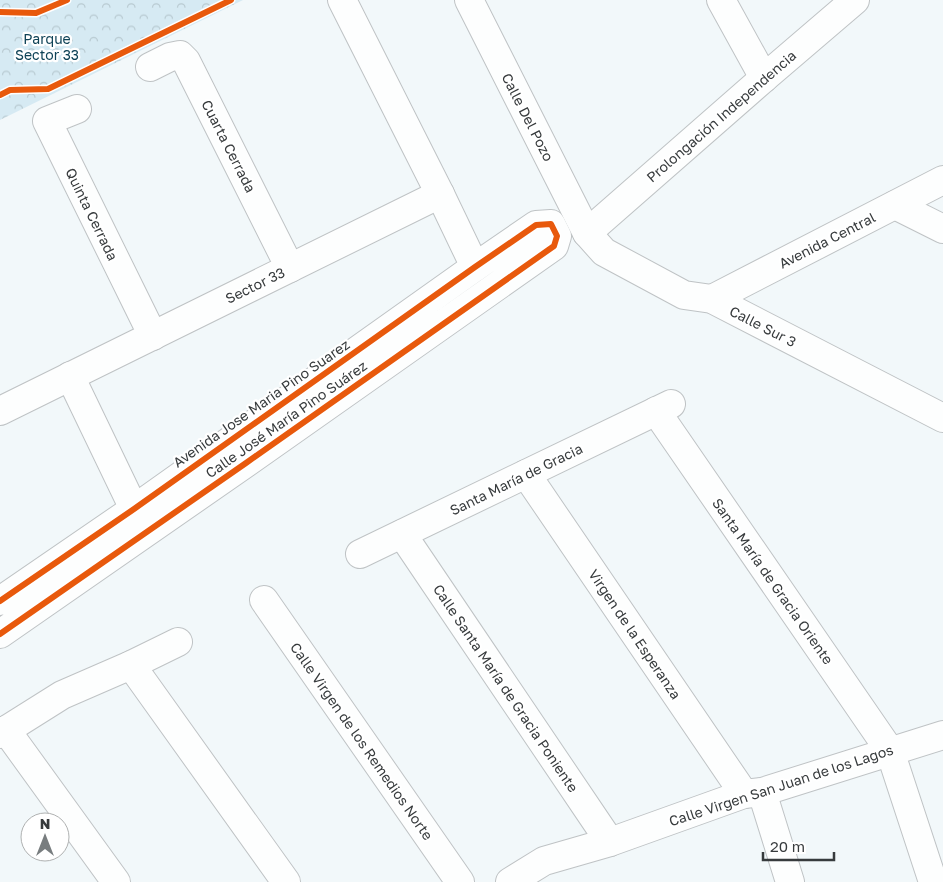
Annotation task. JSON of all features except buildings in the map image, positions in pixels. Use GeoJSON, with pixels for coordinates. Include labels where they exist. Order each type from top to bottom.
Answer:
{"type":"FeatureCollection","features":[{"type":"Feature","properties":{"kind":"street"},"geometry":{"type":"LineString","coordinates":[[342,0],[475,267]]}},
{"type":"Feature","properties":{"kind":"street","name":"Calle Del Pozo"},"geometry":{"type":"LineString","coordinates":[[469,0],[587,233]]}},
{"type":"Feature","properties":{"kind":"street"},"geometry":{"type":"LineString","coordinates":[[720,0],[764,78]]}},
{"type":"Feature","properties":{"kind":"street","name":"Prolongación Independencia"},"geometry":{"type":"LineString","coordinates":[[587,233],[855,0]]}},
{"type":"Feature","properties":{"kind":"street","name":"Cuarta Cerrada"},"geometry":{"type":"LineString","coordinates":[[150,67],[170,57],[180,55],[186,61],[290,268]]}},
{"type":"Feature","properties":{"kind":"street","name":"Quinta Cerrada"},"geometry":{"type":"LineString","coordinates":[[77,109],[46,121],[153,336]]}},
{"type":"Feature","properties":{"kind":"street","name":"Avenida Central"},"geometry":{"type":"LineString","coordinates":[[712,299],[943,180]]}},
{"type":"Feature","properties":{"kind":"street","name":"Sector 33"},"geometry":{"type":"LineString","coordinates":[[2,403],[70,376],[440,194]]}},
{"type":"Feature","properties":{"kind":"street"},"geometry":{"type":"LineString","coordinates":[[895,205],[943,229]]}},
{"type":"Feature","properties":{"kind":"street","name":"Calle José María Pino Suárez"},"geometry":{"type":"LineString","coordinates":[[0,634],[142,519],[554,246],[557,236],[551,224],[536,225]]}},
{"type":"Feature","properties":{"kind":"street","name":"Avenida Jose Maria Pino Suarez"},"geometry":{"type":"LineString","coordinates":[[0,601],[142,519],[475,267],[536,225]]}},
{"type":"Feature","properties":{"kind":"street","name":"Calle Sur 3"},"geometry":{"type":"LineString","coordinates":[[587,233],[604,252],[676,290],[684,294],[712,299],[943,418]]}},
{"type":"Feature","properties":{"kind":"street"},"geometry":{"type":"LineString","coordinates":[[70,376],[142,519]]}},
{"type":"Feature","properties":{"kind":"street","name":"Santa María de Gracia"},"geometry":{"type":"LineString","coordinates":[[360,554],[664,408]]}},
{"type":"Feature","properties":{"kind":"street","name":"Santa María de Gracia Oriente"},"geometry":{"type":"LineString","coordinates":[[664,408],[890,751],[933,882]]}},
{"type":"Feature","properties":{"kind":"street","name":"Virgen de la Esperanza"},"geometry":{"type":"LineString","coordinates":[[526,474],[753,793],[790,882]]}},
{"type":"Feature","properties":{"kind":"street","name":"Calle Santa María de Gracia Poniente"},"geometry":{"type":"LineString","coordinates":[[402,534],[610,842]]}},
{"type":"Feature","properties":{"kind":"street","name":"Calle Virgen de los Remedios Norte"},"geometry":{"type":"LineString","coordinates":[[264,600],[460,882]]}},
{"type":"Feature","properties":{"kind":"street"},"geometry":{"type":"LineString","coordinates":[[116,882],[3,732],[62,695],[178,642]]}},
{"type":"Feature","properties":{"kind":"street"},"geometry":{"type":"LineString","coordinates":[[131,665],[286,882]]}},
{"type":"Feature","properties":{"kind":"street","name":"Calle Virgen San Juan de los Lagos"},"geometry":{"type":"LineString","coordinates":[[510,882],[544,861],[610,842],[753,793],[943,734]]}},
{"type":"Feature","properties":{"kind":"green space","name":"Parque Sector 33"},"geometry":{"type":"Polygon","coordinates":[[[0,0],[243,0],[0,120],[0,0]]]}},
{"type":"Feature","properties":{"kind":"cycle path"},"geometry":{"type":"LineString","coordinates":[[0,12],[36,13],[67,0]]}},
{"type":"Feature","properties":{"kind":"cycle path"},"geometry":{"type":"LineString","coordinates":[[0,95],[10,90],[48,89],[231,0]]}},
{"type":"Feature","properties":{"kind":"cycle path"},"geometry":{"type":"LineString","coordinates":[[0,601],[134,509],[536,225],[551,224],[557,236],[554,246],[0,634]]}}]}
